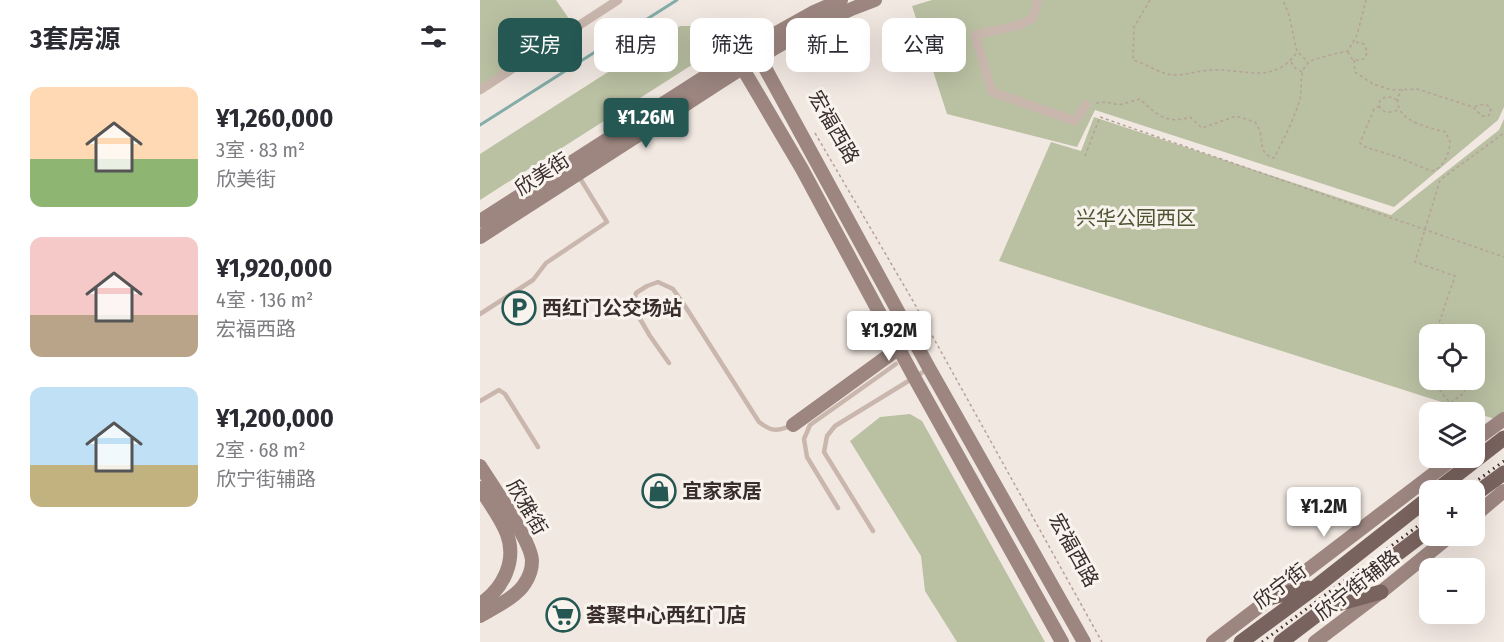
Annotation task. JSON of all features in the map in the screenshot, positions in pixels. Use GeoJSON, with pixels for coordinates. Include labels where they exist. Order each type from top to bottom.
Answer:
{"type":"FeatureCollection","features":[{"type":"Feature","properties":{"kind":"main road","name":"欣美街"},"geometry":{"type":"LineString","coordinates":[[774,39],[812,13],[841,0]]}},
{"type":"Feature","properties":{"kind":"main road","name":"欣美街"},"geometry":{"type":"LineString","coordinates":[[774,44],[875,0]]}},
{"type":"Feature","properties":{"kind":"main road","name":"欣美街"},"geometry":{"type":"LineString","coordinates":[[480,221],[574,168],[724,72]]}},
{"type":"Feature","properties":{"kind":"main road"},"geometry":{"type":"LineString","coordinates":[[746,72],[802,169],[914,377],[1062,642]]}},
{"type":"Feature","properties":{"kind":"main road","name":"宏福西路"},"geometry":{"type":"LineString","coordinates":[[767,72],[929,368],[1084,642]]}},
{"type":"Feature","properties":{"kind":"main road","name":"欣美街"},"geometry":{"type":"LineString","coordinates":[[480,237],[574,168]]}},
{"type":"Feature","properties":{"kind":"main road"},"geometry":{"type":"LineString","coordinates":[[793,425],[913,339]]}},
{"type":"Feature","properties":{"kind":"main road"},"geometry":{"type":"LineString","coordinates":[[1485,436],[1502,429]]}},
{"type":"Feature","properties":{"kind":"main road"},"geometry":{"type":"LineString","coordinates":[[1448,480],[1502,429]]}},
{"type":"Feature","properties":{"kind":"main road","name":"欣雅街"},"geometry":{"type":"LineString","coordinates":[[480,466],[523,536],[532,560],[525,583],[517,593],[480,616]]}},
{"type":"Feature","properties":{"kind":"main road"},"geometry":{"type":"LineString","coordinates":[[1213,642],[1441,468]]}},
{"type":"Feature","properties":{"kind":"main road"},"geometry":{"type":"LineString","coordinates":[[1485,487],[1504,473]]}},
{"type":"Feature","properties":{"kind":"main road","name":"欣雅街"},"geometry":{"type":"LineString","coordinates":[[480,488],[507,533],[510,548],[510,561],[505,577],[498,589],[480,604]]}},
{"type":"Feature","properties":{"kind":"main road"},"geometry":{"type":"LineString","coordinates":[[1485,507],[1504,491]]}},
{"type":"Feature","properties":{"kind":"main road","name":"欣宁街"},"geometry":{"type":"LineString","coordinates":[[1241,642],[1419,506]]}},
{"type":"Feature","properties":{"kind":"main road"},"geometry":{"type":"LineString","coordinates":[[1281,642],[1419,537]]}},
{"type":"Feature","properties":{"kind":"main road","name":"欣宁街辅路"},"geometry":{"type":"LineString","coordinates":[[1315,642],[1438,546]]}},
{"type":"Feature","properties":{"kind":"main road"},"geometry":{"type":"LineString","coordinates":[[1274,597],[1317,586]]}},
{"type":"Feature","properties":{"kind":"main road"},"geometry":{"type":"LineString","coordinates":[[1326,607],[1381,592]]}},
{"type":"Feature","properties":{"kind":"street"},"geometry":{"type":"LineString","coordinates":[[480,90],[618,0]]}},
{"type":"Feature","properties":{"kind":"street"},"geometry":{"type":"LineString","coordinates":[[1038,0],[1033,18],[1020,25],[975,35],[992,92],[1075,121],[1086,105]]}},
{"type":"Feature","properties":{"kind":"lane"},"geometry":{"type":"LineString","coordinates":[[480,314],[533,280],[546,263],[607,222],[574,168]]}},
{"type":"Feature","properties":{"kind":"lane"},"geometry":{"type":"LineString","coordinates":[[669,363],[633,307],[636,293],[658,282],[673,289],[759,422],[769,429],[781,430],[793,425]]}},
{"type":"Feature","properties":{"kind":"lane"},"geometry":{"type":"LineString","coordinates":[[838,508],[807,457],[804,439],[810,425],[896,364]]}},
{"type":"Feature","properties":{"kind":"lane"},"geometry":{"type":"LineString","coordinates":[[873,531],[824,452],[827,436],[835,426],[929,368]]}},
{"type":"Feature","properties":{"kind":"lane"},"geometry":{"type":"LineString","coordinates":[[480,401],[499,390],[505,394],[538,447]]}},
{"type":"Feature","properties":{"kind":"path"},"geometry":{"type":"LineString","coordinates":[[1150,0],[1134,27],[1133,60],[1171,75],[1213,70],[1259,74],[1291,62],[1298,52]]}},
{"type":"Feature","properties":{"kind":"path"},"geometry":{"type":"LineString","coordinates":[[1285,0],[1298,52],[1308,63]]}},
{"type":"Feature","properties":{"kind":"path"},"geometry":{"type":"LineString","coordinates":[[1086,105],[1106,102],[1119,105],[1140,99],[1157,114],[1178,121],[1190,117],[1202,128],[1236,116],[1255,122],[1260,132],[1262,149],[1269,157],[1274,158],[1300,97],[1302,72],[1308,63],[1348,51],[1357,35],[1366,0]]}},
{"type":"Feature","properties":{"kind":"path"},"geometry":{"type":"LineString","coordinates":[[1352,45],[1356,42],[1364,44],[1367,51],[1366,57],[1362,60],[1354,60]]}},
{"type":"Feature","properties":{"kind":"path"},"geometry":{"type":"LineString","coordinates":[[1348,51],[1354,60],[1355,72],[1373,84],[1392,90],[1418,89],[1473,107],[1482,116],[1488,116],[1491,113],[1490,107],[1485,104],[1473,107]]}},
{"type":"Feature","properties":{"kind":"path"},"geometry":{"type":"LineString","coordinates":[[1291,62],[1302,72]]}},
{"type":"Feature","properties":{"kind":"path"},"geometry":{"type":"LineString","coordinates":[[1379,106],[1374,109],[1360,143],[1431,171],[1436,170],[1443,163],[1450,142],[1446,132],[1419,124],[1402,115],[1398,109],[1397,100],[1403,90]]}},
{"type":"Feature","properties":{"kind":"path"},"geometry":{"type":"LineString","coordinates":[[1397,100],[1384,97],[1380,100],[1379,106],[1385,113],[1398,109]]}},
{"type":"Feature","properties":{"kind":"path"},"geometry":{"type":"LineString","coordinates":[[1085,156],[1100,117],[1504,257]]}},
{"type":"Feature","properties":{"kind":"path","name":"宏福西路"},"geometry":{"type":"LineString","coordinates":[[814,132],[913,301],[1102,642]]}},
{"type":"Feature","properties":{"kind":"path"},"geometry":{"type":"LineString","coordinates":[[1442,324],[1439,323],[1455,276],[1415,262],[1424,229],[1440,180],[1504,133]]}},
{"type":"Feature","properties":{"kind":"path"},"geometry":{"type":"LineString","coordinates":[[1440,390],[1449,402]]}},
{"type":"Feature","properties":{"kind":"path"},"geometry":{"type":"LineString","coordinates":[[1451,402],[1465,390]]}},
{"type":"Feature","properties":{"kind":"green space"},"geometry":{"type":"Polygon","coordinates":[[[480,0],[556,0],[568,18],[498,18],[498,72],[503,72],[480,87],[480,0]]]}},
{"type":"Feature","properties":{"kind":"green space"},"geometry":{"type":"Polygon","coordinates":[[[932,0],[1504,0],[1504,107],[1498,120],[1394,207],[1095,110],[1077,147],[947,114],[933,72],[966,72],[966,18],[916,18],[912,6],[932,0]]]}},
{"type":"Feature","properties":{"kind":"green space"},"geometry":{"type":"Polygon","coordinates":[[[690,26],[690,66],[480,200],[480,154],[608,72],[678,72],[678,27],[690,26]]]}},
{"type":"Feature","properties":{"kind":"green space","name":"兴华公园西区"},"geometry":{"type":"Polygon","coordinates":[[[1094,117],[1391,215],[1499,130],[1504,119],[1504,415],[1498,420],[1485,416],[1485,402],[1442,402],[999,261],[1051,142],[1081,151],[1094,117]]]}},
{"type":"Feature","properties":{"kind":"green space"},"geometry":{"type":"Polygon","coordinates":[[[910,414],[922,421],[1045,642],[957,642],[925,591],[921,556],[850,441],[880,417],[910,414]]]}},
{"type":"Feature","properties":{"kind":"waterway"},"geometry":{"type":"LineString","coordinates":[[480,125],[677,0]]}},
{"type":"Feature","properties":{"kind":"railway"},"geometry":{"type":"LineString","coordinates":[[1478,480],[1504,461]]}},
{"type":"Feature","properties":{"kind":"railway"},"geometry":{"type":"LineString","coordinates":[[1262,642],[1419,525]]}},
{"type":"Feature","properties":{"kind":"place","name":"西红门公交场站"},"geometry":{"type":"Point","coordinates":[519,308]}},
{"type":"Feature","properties":{"kind":"place","name":"宜家家居"},"geometry":{"type":"Point","coordinates":[659,491]}},
{"type":"Feature","properties":{"kind":"place","name":"荟聚中心西红门店"},"geometry":{"type":"Point","coordinates":[563,615]}}]}
